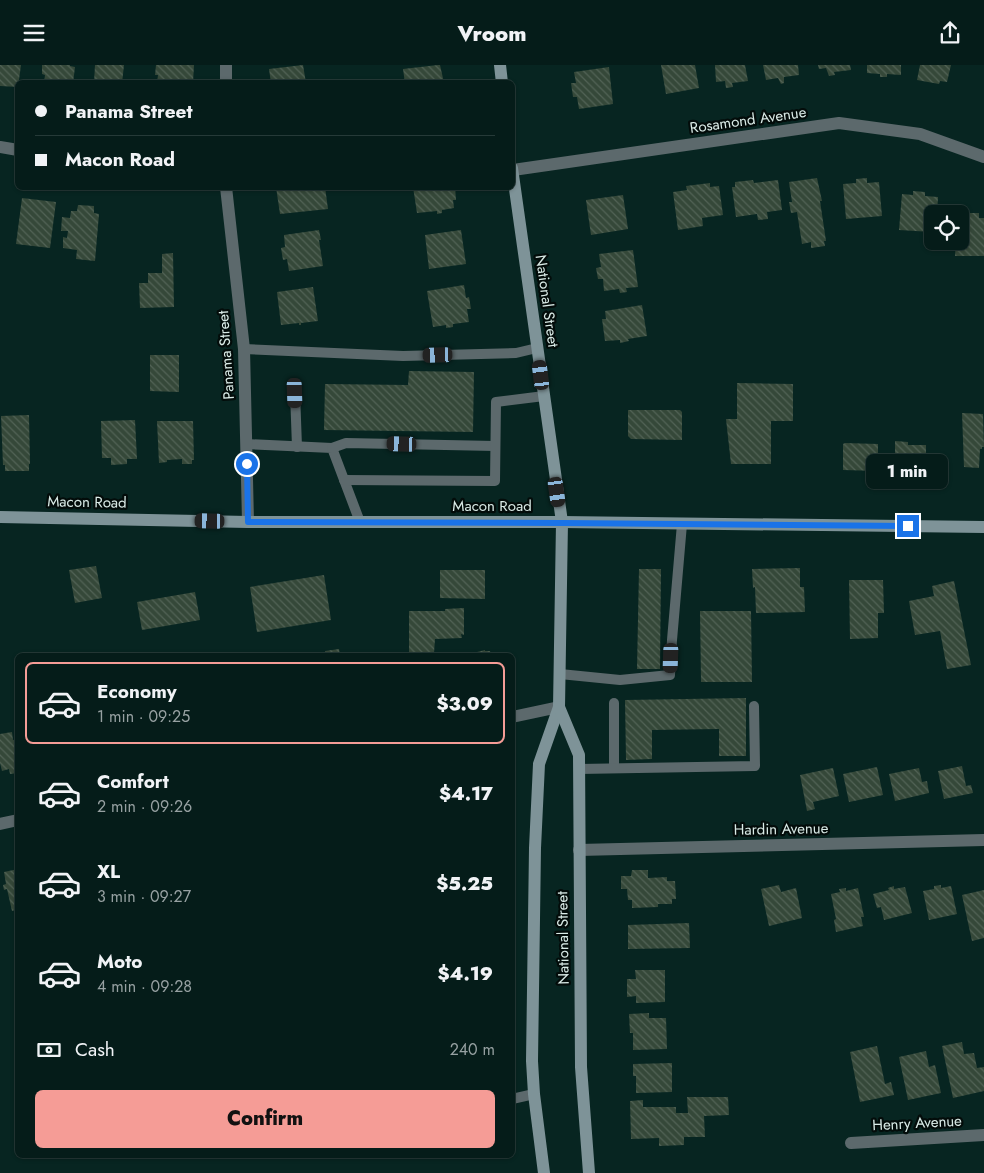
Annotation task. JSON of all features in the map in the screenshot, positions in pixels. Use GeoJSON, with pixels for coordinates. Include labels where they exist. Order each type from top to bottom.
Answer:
{"type":"FeatureCollection","features":[{"type":"Feature","properties":{"kind":"main road"},"geometry":{"type":"LineString","coordinates":[[500,65],[502,80]]}},
{"type":"Feature","properties":{"kind":"main road","name":"National Street"},"geometry":{"type":"LineString","coordinates":[[515,184],[562,523],[559,707],[539,764],[534,877],[532,1061],[534,1094],[544,1173]]}},
{"type":"Feature","properties":{"kind":"main road","name":"Macon Road"},"geometry":{"type":"LineString","coordinates":[[0,517],[248,522],[984,527]]}},
{"type":"Feature","properties":{"kind":"main road","name":"National Street"},"geometry":{"type":"LineString","coordinates":[[559,707],[579,755],[581,1067],[589,1173]]}},
{"type":"Feature","properties":{"kind":"street"},"geometry":{"type":"LineString","coordinates":[[226,65],[226,80]]}},
{"type":"Feature","properties":{"kind":"street","name":"Rosamond Avenue"},"geometry":{"type":"LineString","coordinates":[[515,169],[839,123],[920,134],[984,157]]}},
{"type":"Feature","properties":{"kind":"street"},"geometry":{"type":"LineString","coordinates":[[0,147],[15,150]]}},
{"type":"Feature","properties":{"kind":"street","name":"Panama Street"},"geometry":{"type":"LineString","coordinates":[[226,190],[244,349],[248,522]]}},
{"type":"Feature","properties":{"kind":"street"},"geometry":{"type":"LineString","coordinates":[[515,716],[559,707]]}},
{"type":"Feature","properties":{"kind":"street"},"geometry":{"type":"LineString","coordinates":[[0,824],[15,821]]}},
{"type":"Feature","properties":{"kind":"street","name":"Hardin Avenue"},"geometry":{"type":"LineString","coordinates":[[579,850],[984,840]]}},
{"type":"Feature","properties":{"kind":"street","name":"Henry Avenue"},"geometry":{"type":"LineString","coordinates":[[851,1143],[984,1135]]}},
{"type":"Feature","properties":{"kind":"lane"},"geometry":{"type":"LineString","coordinates":[[244,349],[403,356],[516,353],[537,348]]}},
{"type":"Feature","properties":{"kind":"lane"},"geometry":{"type":"LineString","coordinates":[[295,393],[297,447]]}},
{"type":"Feature","properties":{"kind":"lane"},"geometry":{"type":"LineString","coordinates":[[344,480],[495,481],[496,402],[544,396]]}},
{"type":"Feature","properties":{"kind":"lane"},"geometry":{"type":"LineString","coordinates":[[246,444],[332,448],[346,443],[495,447]]}},
{"type":"Feature","properties":{"kind":"lane"},"geometry":{"type":"LineString","coordinates":[[332,448],[360,522]]}},
{"type":"Feature","properties":{"kind":"lane"},"geometry":{"type":"LineString","coordinates":[[560,674],[620,680],[670,675],[682,524]]}},
{"type":"Feature","properties":{"kind":"lane"},"geometry":{"type":"LineString","coordinates":[[614,703],[614,768]]}},
{"type":"Feature","properties":{"kind":"lane"},"geometry":{"type":"LineString","coordinates":[[579,769],[755,766],[754,706]]}},
{"type":"Feature","properties":{"kind":"lane"},"geometry":{"type":"LineString","coordinates":[[515,1098],[534,1094]]}},
{"type":"Feature","properties":{"kind":"building"},"geometry":{"type":"Polygon","coordinates":[[[0,65],[21,65],[19,80],[15,80],[15,87],[0,86],[0,65]]]}},
{"type":"Feature","properties":{"kind":"building"},"geometry":{"type":"Polygon","coordinates":[[[42,65],[70,65],[75,67],[73,80],[44,80],[45,75],[42,74],[42,65]]]}},
{"type":"Feature","properties":{"kind":"building"},"geometry":{"type":"Polygon","coordinates":[[[95,65],[124,65],[122,80],[94,80],[95,65]]]}},
{"type":"Feature","properties":{"kind":"building"},"geometry":{"type":"Polygon","coordinates":[[[156,65],[194,65],[193,80],[157,80],[158,75],[155,75],[156,65]]]}},
{"type":"Feature","properties":{"kind":"building"},"geometry":{"type":"Polygon","coordinates":[[[303,65],[306,80],[271,80],[269,69],[303,65]]]}},
{"type":"Feature","properties":{"kind":"building"},"geometry":{"type":"Polygon","coordinates":[[[440,65],[443,80],[405,80],[403,69],[440,65]]]}},
{"type":"Feature","properties":{"kind":"building"},"geometry":{"type":"Polygon","coordinates":[[[661,65],[695,65],[699,88],[666,94],[661,65]]]}},
{"type":"Feature","properties":{"kind":"building"},"geometry":{"type":"Polygon","coordinates":[[[715,65],[745,65],[748,81],[732,83],[733,87],[726,88],[725,81],[716,82],[715,65]]]}},
{"type":"Feature","properties":{"kind":"building"},"geometry":{"type":"Polygon","coordinates":[[[763,65],[798,65],[799,75],[784,77],[784,83],[781,84],[778,78],[766,80],[763,65]]]}},
{"type":"Feature","properties":{"kind":"building"},"geometry":{"type":"Polygon","coordinates":[[[818,65],[850,65],[851,70],[834,72],[835,75],[829,76],[826,68],[819,69],[818,65]]]}},
{"type":"Feature","properties":{"kind":"building"},"geometry":{"type":"Polygon","coordinates":[[[867,65],[901,65],[901,75],[887,74],[887,77],[880,77],[880,74],[867,73],[867,65]]]}},
{"type":"Feature","properties":{"kind":"building"},"geometry":{"type":"Polygon","coordinates":[[[920,65],[951,65],[947,82],[940,81],[939,84],[917,80],[920,65]]]}},
{"type":"Feature","properties":{"kind":"building"},"geometry":{"type":"Polygon","coordinates":[[[609,67],[613,104],[579,109],[577,97],[573,97],[571,83],[576,83],[574,72],[609,67]]]}},
{"type":"Feature","properties":{"kind":"building"},"geometry":{"type":"Polygon","coordinates":[[[817,178],[822,201],[820,201],[826,241],[824,241],[825,246],[811,248],[811,242],[802,244],[797,212],[791,213],[789,202],[792,202],[789,182],[817,178]]]}},
{"type":"Feature","properties":{"kind":"building"},"geometry":{"type":"Polygon","coordinates":[[[867,178],[867,183],[879,182],[882,216],[846,219],[843,184],[856,183],[856,179],[867,178]]]}},
{"type":"Feature","properties":{"kind":"building"},"geometry":{"type":"Polygon","coordinates":[[[753,180],[754,183],[778,180],[782,210],[767,212],[768,219],[758,220],[757,214],[736,217],[732,187],[735,187],[735,182],[753,180]]]}},
{"type":"Feature","properties":{"kind":"building"},"geometry":{"type":"Polygon","coordinates":[[[710,183],[710,187],[719,186],[723,215],[702,218],[703,226],[678,230],[673,192],[687,190],[686,186],[710,183]]]}},
{"type":"Feature","properties":{"kind":"building"},"geometry":{"type":"Polygon","coordinates":[[[276,190],[325,190],[328,209],[280,214],[276,190]]]}},
{"type":"Feature","properties":{"kind":"building"},"geometry":{"type":"Polygon","coordinates":[[[413,190],[455,190],[456,200],[453,200],[454,208],[442,210],[442,213],[437,214],[437,211],[417,213],[413,190]]]}},
{"type":"Feature","properties":{"kind":"building"},"geometry":{"type":"Polygon","coordinates":[[[913,191],[925,192],[925,196],[938,197],[938,205],[924,205],[924,232],[899,230],[902,194],[913,195],[913,191]]]}},
{"type":"Feature","properties":{"kind":"building"},"geometry":{"type":"Polygon","coordinates":[[[623,195],[628,229],[591,235],[586,200],[623,195]]]}},
{"type":"Feature","properties":{"kind":"building"},"geometry":{"type":"Polygon","coordinates":[[[22,198],[56,202],[50,248],[16,244],[22,198]]]}},
{"type":"Feature","properties":{"kind":"building"},"geometry":{"type":"Polygon","coordinates":[[[78,205],[94,206],[94,213],[99,214],[95,261],[76,259],[77,250],[63,248],[63,237],[67,238],[68,231],[61,231],[62,217],[70,218],[71,211],[77,211],[78,205]]]}},
{"type":"Feature","properties":{"kind":"building"},"geometry":{"type":"Polygon","coordinates":[[[969,213],[979,213],[979,218],[984,218],[984,256],[955,256],[955,250],[969,250],[969,213]]]}},
{"type":"Feature","properties":{"kind":"building"},"geometry":{"type":"Polygon","coordinates":[[[319,230],[323,266],[289,271],[287,259],[283,260],[281,248],[285,247],[284,235],[319,230]]]}},
{"type":"Feature","properties":{"kind":"building"},"geometry":{"type":"Polygon","coordinates":[[[461,230],[466,264],[429,269],[425,235],[461,230]]]}},
{"type":"Feature","properties":{"kind":"building"},"geometry":{"type":"Polygon","coordinates":[[[633,250],[638,287],[626,288],[627,292],[620,293],[619,289],[604,291],[603,279],[598,279],[596,268],[601,267],[599,254],[633,250]]]}},
{"type":"Feature","properties":{"kind":"building"},"geometry":{"type":"Polygon","coordinates":[[[173,253],[174,307],[140,308],[139,283],[148,283],[148,273],[162,273],[162,254],[173,253]]]}},
{"type":"Feature","properties":{"kind":"building"},"geometry":{"type":"Polygon","coordinates":[[[464,285],[466,298],[469,297],[471,309],[467,309],[469,322],[453,324],[453,327],[446,328],[446,325],[433,327],[427,291],[464,285]]]}},
{"type":"Feature","properties":{"kind":"building"},"geometry":{"type":"Polygon","coordinates":[[[313,287],[318,321],[301,323],[301,325],[299,323],[281,325],[277,292],[313,287]]]}},
{"type":"Feature","properties":{"kind":"building"},"geometry":{"type":"Polygon","coordinates":[[[642,305],[647,336],[628,339],[629,341],[620,343],[620,340],[605,341],[602,319],[606,319],[605,311],[642,305]]]}},
{"type":"Feature","properties":{"kind":"building"},"geometry":{"type":"Polygon","coordinates":[[[150,355],[179,355],[179,392],[150,391],[150,355]]]}},
{"type":"Feature","properties":{"kind":"building"},"geometry":{"type":"Polygon","coordinates":[[[409,371],[474,372],[473,432],[324,430],[325,384],[408,385],[409,371]]]}},
{"type":"Feature","properties":{"kind":"building"},"geometry":{"type":"Polygon","coordinates":[[[737,383],[793,384],[793,421],[771,421],[771,464],[731,464],[726,419],[737,419],[737,383]]]}},
{"type":"Feature","properties":{"kind":"building"},"geometry":{"type":"Polygon","coordinates":[[[628,410],[680,410],[682,412],[682,440],[631,439],[628,436],[628,410]]]}},
{"type":"Feature","properties":{"kind":"building"},"geometry":{"type":"Polygon","coordinates":[[[962,413],[983,414],[984,447],[980,449],[979,468],[964,467],[962,413]]]}},
{"type":"Feature","properties":{"kind":"building"},"geometry":{"type":"Polygon","coordinates":[[[29,415],[29,471],[5,471],[5,465],[3,465],[1,416],[29,415]]]}},
{"type":"Feature","properties":{"kind":"building"},"geometry":{"type":"Polygon","coordinates":[[[135,420],[137,459],[127,459],[127,464],[111,465],[111,458],[102,458],[101,421],[135,420]]]}},
{"type":"Feature","properties":{"kind":"building"},"geometry":{"type":"Polygon","coordinates":[[[157,421],[193,421],[194,460],[192,460],[192,464],[182,464],[182,459],[167,460],[167,462],[159,463],[157,421]]]}},
{"type":"Feature","properties":{"kind":"building"},"geometry":{"type":"Polygon","coordinates":[[[895,441],[908,442],[908,445],[926,445],[926,473],[916,473],[916,479],[903,479],[904,472],[895,472],[895,441]]]}},
{"type":"Feature","properties":{"kind":"building"},"geometry":{"type":"Polygon","coordinates":[[[843,444],[878,444],[878,471],[843,470],[843,444]]]}},
{"type":"Feature","properties":{"kind":"building"},"geometry":{"type":"Polygon","coordinates":[[[96,566],[102,598],[75,603],[69,570],[96,566]]]}},
{"type":"Feature","properties":{"kind":"building"},"geometry":{"type":"Polygon","coordinates":[[[800,568],[800,587],[804,587],[805,612],[756,613],[752,569],[800,568]]]}},
{"type":"Feature","properties":{"kind":"building"},"geometry":{"type":"Polygon","coordinates":[[[639,569],[661,569],[660,669],[637,669],[639,569]]]}},
{"type":"Feature","properties":{"kind":"building"},"geometry":{"type":"Polygon","coordinates":[[[440,570],[485,570],[485,599],[440,598],[440,570]]]}},
{"type":"Feature","properties":{"kind":"building"},"geometry":{"type":"Polygon","coordinates":[[[324,575],[331,620],[257,632],[250,587],[324,575]]]}},
{"type":"Feature","properties":{"kind":"building"},"geometry":{"type":"Polygon","coordinates":[[[849,580],[883,580],[884,613],[878,613],[878,638],[850,639],[849,580]]]}},
{"type":"Feature","properties":{"kind":"building"},"geometry":{"type":"Polygon","coordinates":[[[954,581],[971,665],[947,669],[940,631],[915,635],[909,601],[934,596],[932,586],[954,581]]]}},
{"type":"Feature","properties":{"kind":"building"},"geometry":{"type":"Polygon","coordinates":[[[195,592],[200,620],[142,630],[137,602],[195,592]]]}},
{"type":"Feature","properties":{"kind":"building"},"geometry":{"type":"Polygon","coordinates":[[[464,608],[464,635],[461,634],[462,638],[435,639],[434,653],[409,653],[409,611],[445,611],[445,609],[464,608]]]}},
{"type":"Feature","properties":{"kind":"building"},"geometry":{"type":"Polygon","coordinates":[[[700,611],[751,611],[752,682],[701,682],[700,611]]]}},
{"type":"Feature","properties":{"kind":"building"},"geometry":{"type":"Polygon","coordinates":[[[339,649],[340,653],[326,653],[325,651],[339,649]]]}},
{"type":"Feature","properties":{"kind":"building"},"geometry":{"type":"Polygon","coordinates":[[[485,650],[490,651],[490,653],[473,653],[485,650]]]}},
{"type":"Feature","properties":{"kind":"building"},"geometry":{"type":"Polygon","coordinates":[[[746,698],[746,756],[719,756],[719,729],[652,730],[652,759],[626,760],[625,700],[746,698]]]}},
{"type":"Feature","properties":{"kind":"building"},"geometry":{"type":"Polygon","coordinates":[[[12,732],[13,740],[15,740],[15,773],[10,774],[9,769],[2,771],[0,763],[0,734],[12,732]]]}},
{"type":"Feature","properties":{"kind":"building"},"geometry":{"type":"Polygon","coordinates":[[[962,766],[966,786],[971,785],[973,793],[944,799],[938,771],[962,766]]]}},
{"type":"Feature","properties":{"kind":"building"},"geometry":{"type":"Polygon","coordinates":[[[877,767],[883,795],[849,802],[843,774],[877,767]]]}},
{"type":"Feature","properties":{"kind":"building"},"geometry":{"type":"Polygon","coordinates":[[[833,768],[839,796],[813,802],[815,809],[807,811],[800,775],[833,768]]]}},
{"type":"Feature","properties":{"kind":"building"},"geometry":{"type":"Polygon","coordinates":[[[919,768],[922,782],[927,781],[929,793],[895,801],[889,774],[919,768]]]}},
{"type":"Feature","properties":{"kind":"building"},"geometry":{"type":"Polygon","coordinates":[[[15,870],[15,910],[12,911],[7,889],[4,890],[3,885],[6,884],[4,872],[15,870]]]}},
{"type":"Feature","properties":{"kind":"building"},"geometry":{"type":"Polygon","coordinates":[[[632,870],[648,870],[648,878],[667,877],[667,881],[675,881],[676,899],[672,899],[672,904],[658,904],[658,907],[632,908],[632,900],[628,900],[627,889],[621,889],[621,876],[631,876],[632,870]]]}},
{"type":"Feature","properties":{"kind":"building"},"geometry":{"type":"Polygon","coordinates":[[[779,885],[781,892],[796,888],[802,918],[769,926],[761,889],[779,885]]]}},
{"type":"Feature","properties":{"kind":"building"},"geometry":{"type":"Polygon","coordinates":[[[941,885],[941,888],[951,886],[957,914],[929,920],[923,891],[934,889],[934,886],[941,885]]]}},
{"type":"Feature","properties":{"kind":"building"},"geometry":{"type":"Polygon","coordinates":[[[894,886],[894,889],[905,887],[912,913],[884,920],[881,907],[877,908],[873,894],[889,890],[888,888],[894,886]]]}},
{"type":"Feature","properties":{"kind":"building"},"geometry":{"type":"Polygon","coordinates":[[[846,888],[846,891],[858,888],[864,917],[861,917],[863,926],[836,932],[834,920],[836,919],[831,894],[840,892],[839,889],[846,888]]]}},
{"type":"Feature","properties":{"kind":"building"},"geometry":{"type":"Polygon","coordinates":[[[984,890],[984,938],[972,941],[962,895],[984,890]]]}},
{"type":"Feature","properties":{"kind":"building"},"geometry":{"type":"Polygon","coordinates":[[[689,923],[690,948],[628,949],[628,925],[689,923]]]}},
{"type":"Feature","properties":{"kind":"building"},"geometry":{"type":"Polygon","coordinates":[[[635,970],[665,970],[665,1002],[636,1003],[636,996],[627,997],[627,979],[636,979],[635,970]]]}},
{"type":"Feature","properties":{"kind":"building"},"geometry":{"type":"Polygon","coordinates":[[[649,1013],[649,1018],[666,1018],[667,1049],[633,1050],[633,1033],[630,1033],[629,1014],[649,1013]]]}},
{"type":"Feature","properties":{"kind":"building"},"geometry":{"type":"Polygon","coordinates":[[[962,1042],[964,1054],[974,1053],[977,1068],[984,1067],[984,1091],[953,1098],[942,1046],[962,1042]]]}},
{"type":"Feature","properties":{"kind":"building"},"geometry":{"type":"Polygon","coordinates":[[[877,1046],[885,1084],[891,1082],[894,1095],[860,1102],[850,1052],[877,1046]]]}},
{"type":"Feature","properties":{"kind":"building"},"geometry":{"type":"Polygon","coordinates":[[[926,1051],[929,1067],[935,1065],[941,1093],[908,1100],[899,1057],[926,1051]]]}},
{"type":"Feature","properties":{"kind":"building"},"geometry":{"type":"Polygon","coordinates":[[[672,1063],[672,1092],[636,1093],[636,1076],[633,1076],[633,1064],[672,1063]]]}},
{"type":"Feature","properties":{"kind":"building"},"geometry":{"type":"Polygon","coordinates":[[[687,1097],[728,1097],[729,1115],[704,1116],[705,1137],[684,1137],[684,1145],[659,1146],[659,1138],[631,1139],[630,1101],[643,1100],[643,1107],[676,1107],[676,1113],[688,1113],[687,1097]]]}},
{"type":"Feature","properties":{"kind":"route"},"geometry":{"type":"LineString","coordinates":[[247,464],[248,522],[908,526]]}}]}
